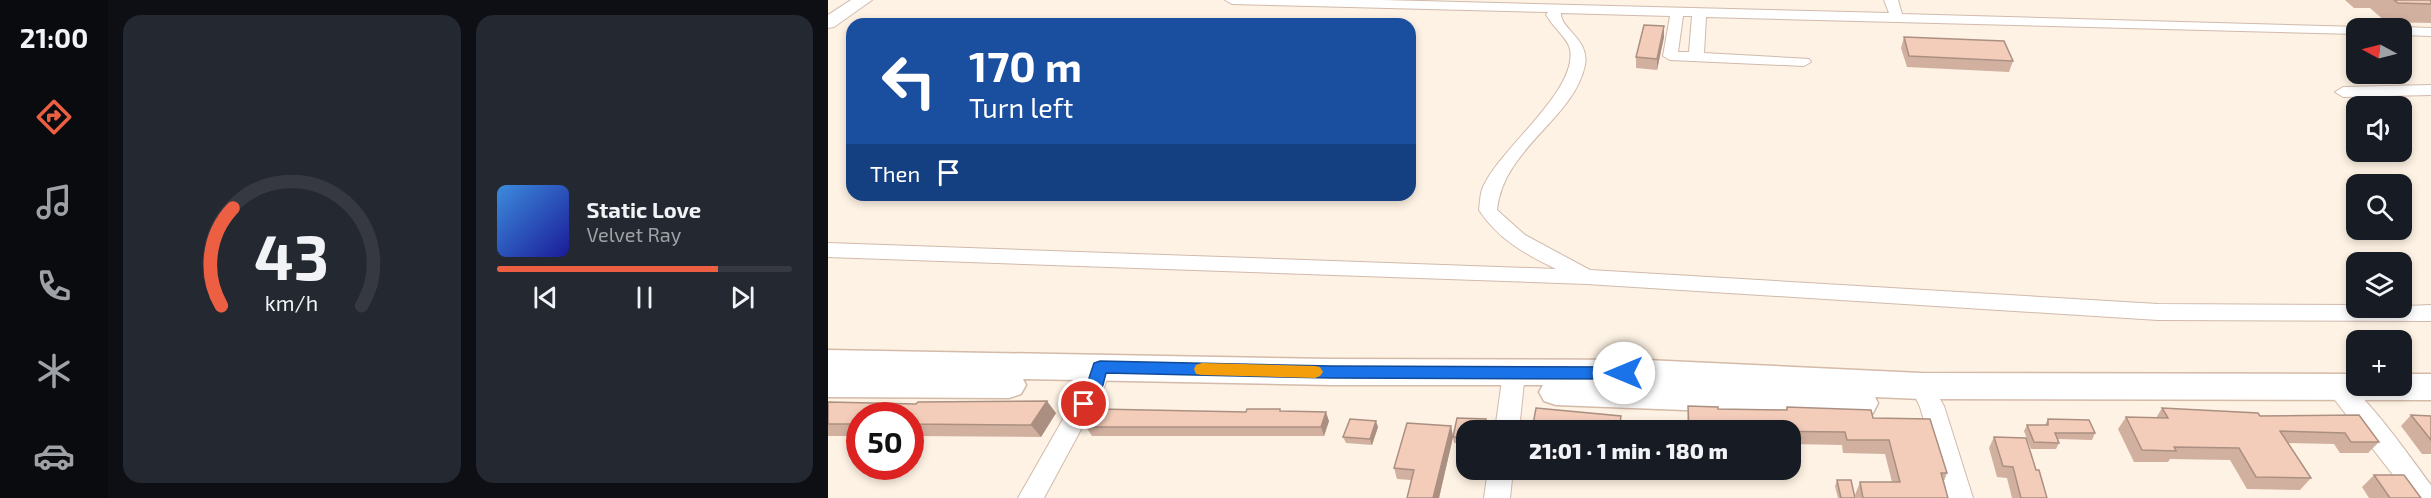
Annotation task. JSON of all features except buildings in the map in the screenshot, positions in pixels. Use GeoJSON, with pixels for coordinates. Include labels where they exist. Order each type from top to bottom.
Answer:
{"type":"FeatureCollection","features":[{"type":"Feature","properties":{"kind":"main road"},"geometry":{"type":"LineString","coordinates":[[828,363],[1097,376],[1514,381],[1927,396],[2345,395],[2431,387]]}},
{"type":"Feature","properties":{"kind":"main road"},"geometry":{"type":"LineString","coordinates":[[828,384],[1097,376]]}},
{"type":"Feature","properties":{"kind":"main road"},"geometry":{"type":"LineString","coordinates":[[2345,395],[2431,405]]}},
{"type":"Feature","properties":{"kind":"street"},"geometry":{"type":"LineString","coordinates":[[828,8],[841,0]]}},
{"type":"Feature","properties":{"kind":"street"},"geometry":{"type":"LineString","coordinates":[[828,23],[863,0]]}},
{"type":"Feature","properties":{"kind":"street"},"geometry":{"type":"LineString","coordinates":[[1232,0],[1557,9],[1577,4],[1677,12],[2346,30]]}},
{"type":"Feature","properties":{"kind":"street"},"geometry":{"type":"LineString","coordinates":[[1891,0],[1897,18]]}},
{"type":"Feature","properties":{"kind":"street"},"geometry":{"type":"LineString","coordinates":[[1557,9],[1553,15],[1560,29],[1577,46],[1579,58],[1568,88],[1504,166],[1492,187],[1488,210],[1495,222],[1518,240],[1587,277]]}},
{"type":"Feature","properties":{"kind":"street"},"geometry":{"type":"LineString","coordinates":[[1677,12],[1670,56],[1804,62]]}},
{"type":"Feature","properties":{"kind":"street"},"geometry":{"type":"LineString","coordinates":[[1696,57],[1700,12]]}},
{"type":"Feature","properties":{"kind":"street"},"geometry":{"type":"LineString","coordinates":[[2412,31],[2431,32]]}},
{"type":"Feature","properties":{"kind":"street"},"geometry":{"type":"LineString","coordinates":[[2343,92],[2431,90]]}},
{"type":"Feature","properties":{"kind":"street"},"geometry":{"type":"LineString","coordinates":[[828,250],[1587,277],[2158,312],[2431,313]]}},
{"type":"Feature","properties":{"kind":"street"},"geometry":{"type":"LineString","coordinates":[[1031,498],[1097,376]]}},
{"type":"Feature","properties":{"kind":"street"},"geometry":{"type":"LineString","coordinates":[[1508,420],[1514,381]]}},
{"type":"Feature","properties":{"kind":"street"},"geometry":{"type":"LineString","coordinates":[[2345,395],[2426,498]]}},
{"type":"Feature","properties":{"kind":"street"},"geometry":{"type":"LineString","coordinates":[[1927,396],[1960,498]]}},
{"type":"Feature","properties":{"kind":"street"},"geometry":{"type":"LineString","coordinates":[[1497,498],[1500,480]]}},
{"type":"Feature","properties":{"kind":"slow traffic"},"geometry":{"type":"LineString","coordinates":[[1202,369],[1315,372]]}},
{"type":"Feature","properties":{"kind":"route"},"geometry":{"type":"LineString","coordinates":[[1084,404],[1095,385],[1100,367],[1331,372],[1624,373]]}}]}
